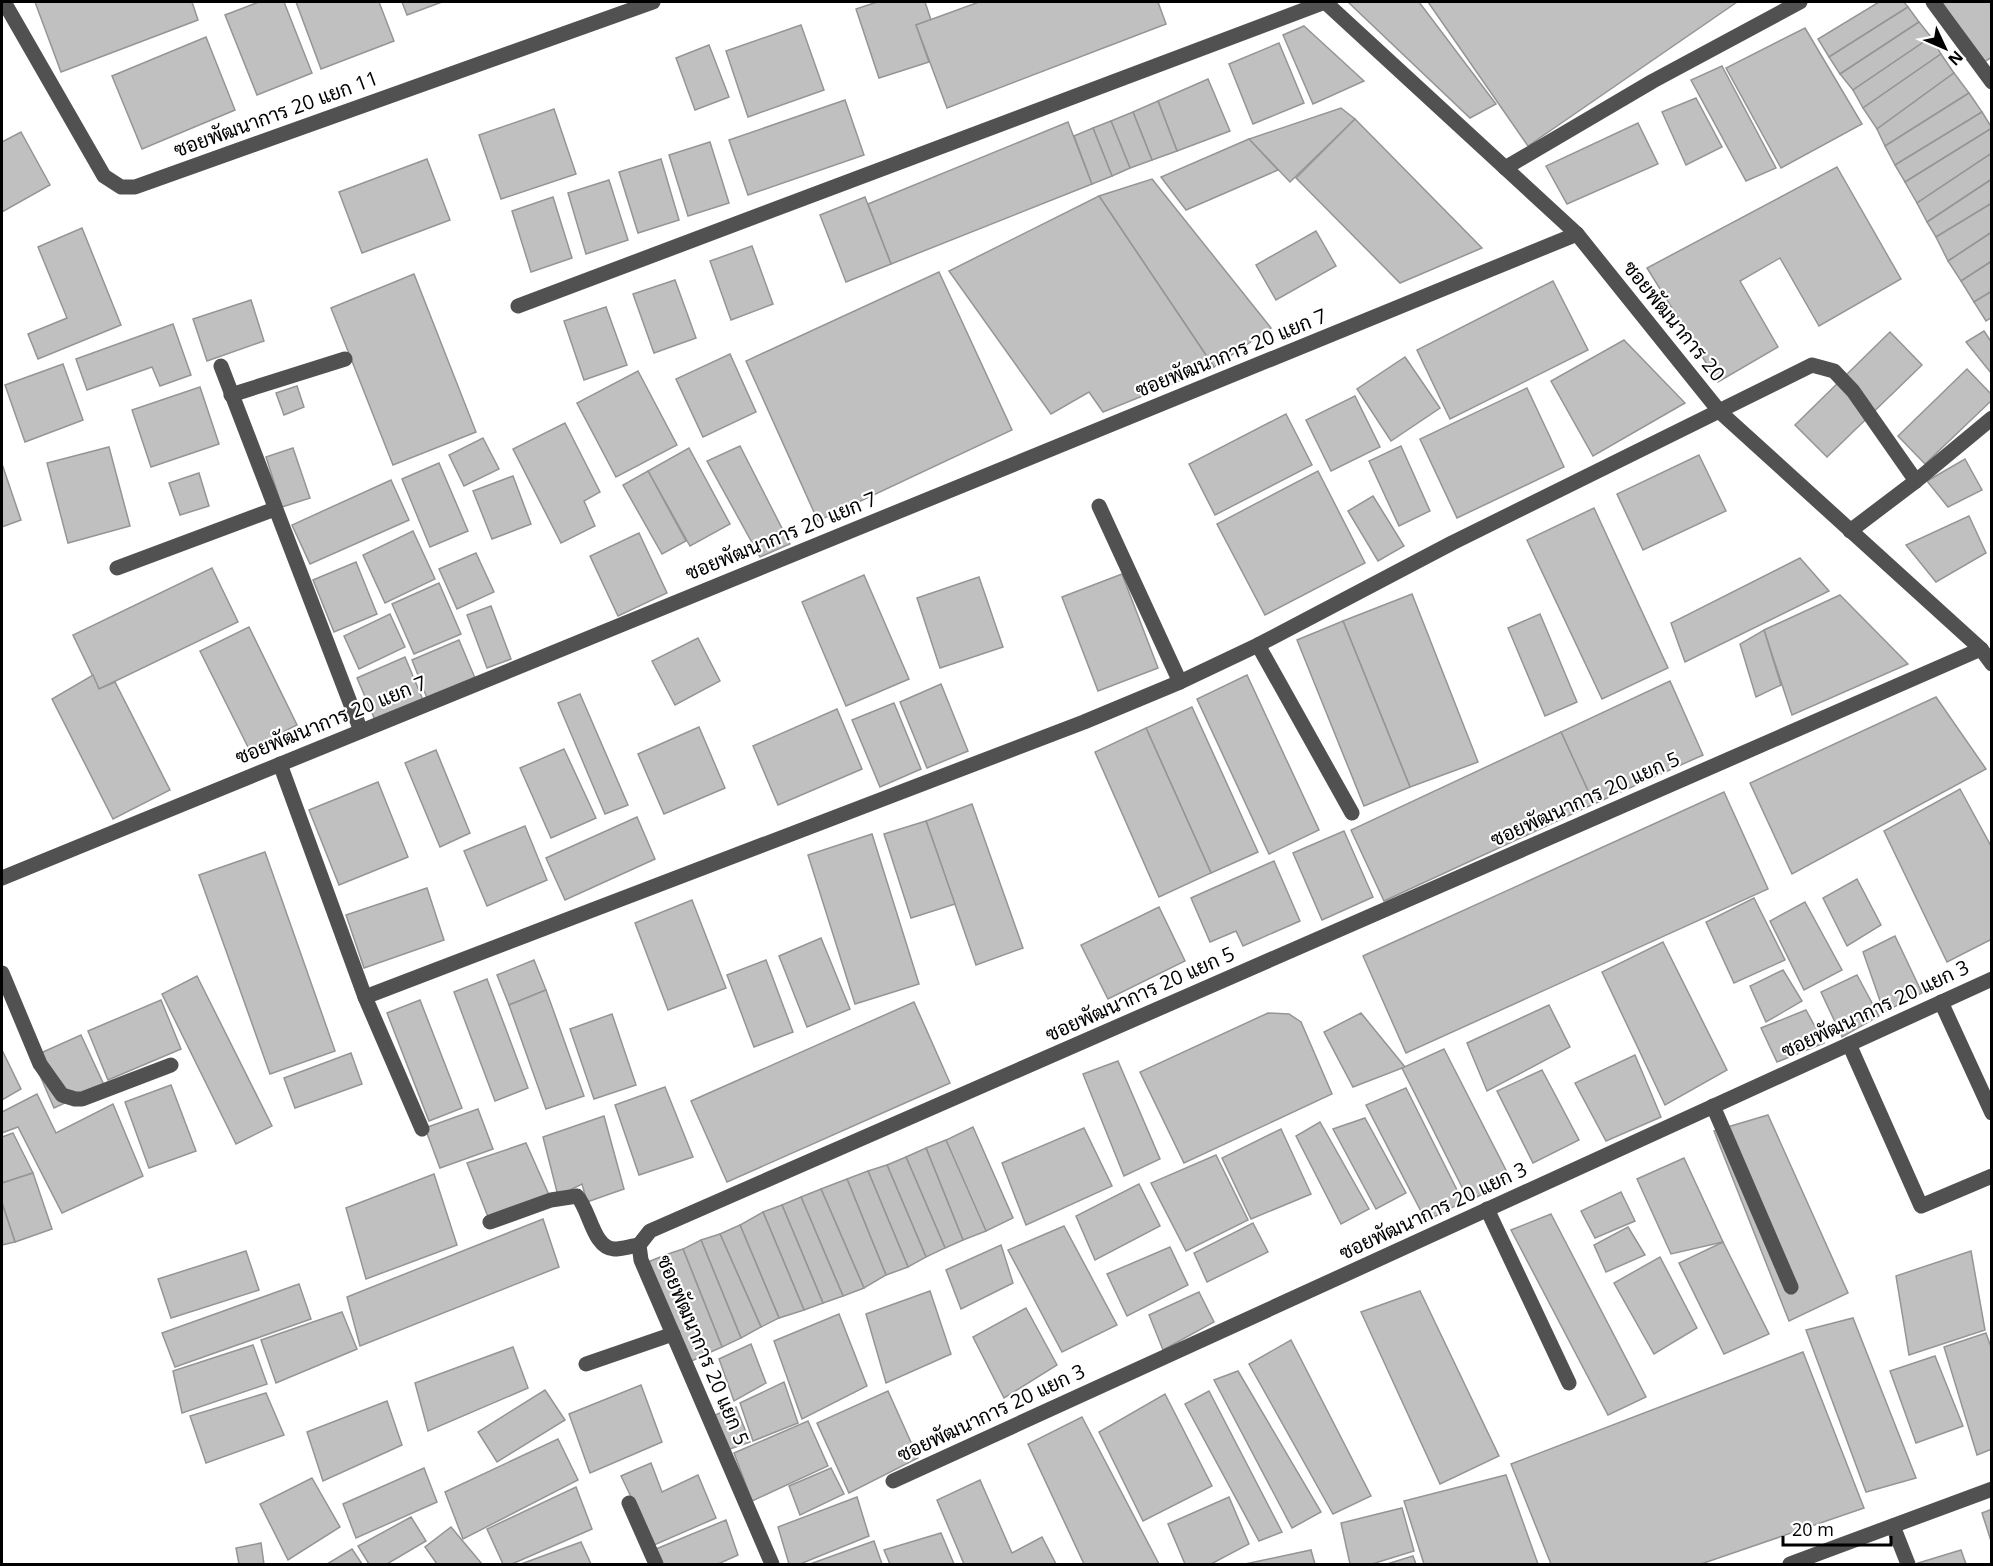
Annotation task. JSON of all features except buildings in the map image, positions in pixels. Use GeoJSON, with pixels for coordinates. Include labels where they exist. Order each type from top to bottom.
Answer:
{"type":"FeatureCollection","features":[{"type":"Feature","properties":{"kind":"street","name":"ซอยพัฒนาการ 20 แยก 11"},"geometry":{"type":"LineString","coordinates":[[4,2],[104,176],[121,187],[135,187],[654,2]]}},
{"type":"Feature","properties":{"kind":"street","name":"ซอยพัฒนาการ 20"},"geometry":{"type":"LineString","coordinates":[[1325,2],[1577,234],[1720,412],[1981,649],[1992,664]]}},
{"type":"Feature","properties":{"kind":"street"},"geometry":{"type":"LineString","coordinates":[[518,306],[1325,2]]}},
{"type":"Feature","properties":{"kind":"street"},"geometry":{"type":"LineString","coordinates":[[1505,168],[1653,81],[1770,16],[1800,2]]}},
{"type":"Feature","properties":{"kind":"street"},"geometry":{"type":"LineString","coordinates":[[1933,2],[1992,82]]}},
{"type":"Feature","properties":{"kind":"street","name":"ซอยพัฒนาการ 20 แยก 7"},"geometry":{"type":"LineString","coordinates":[[2,878],[1577,234]]}},
{"type":"Feature","properties":{"kind":"street"},"geometry":{"type":"LineString","coordinates":[[231,394],[345,359]]}},
{"type":"Feature","properties":{"kind":"street"},"geometry":{"type":"LineString","coordinates":[[365,997],[1084,722],[1180,682],[1258,645],[1452,543],[1812,365],[1834,371],[1853,391],[1916,482]]}},
{"type":"Feature","properties":{"kind":"street"},"geometry":{"type":"LineString","coordinates":[[220,366],[361,731]]}},
{"type":"Feature","properties":{"kind":"street"},"geometry":{"type":"LineString","coordinates":[[1850,531],[1916,482],[1992,418]]}},
{"type":"Feature","properties":{"kind":"street"},"geometry":{"type":"LineString","coordinates":[[1099,506],[1180,682]]}},
{"type":"Feature","properties":{"kind":"street"},"geometry":{"type":"LineString","coordinates":[[117,568],[275,508]]}},
{"type":"Feature","properties":{"kind":"street"},"geometry":{"type":"LineString","coordinates":[[1258,645],[1352,813]]}},
{"type":"Feature","properties":{"kind":"street","name":"ซอยพัฒนาการ 20 แยก 5"},"geometry":{"type":"LineString","coordinates":[[767,1563],[641,1260],[639,1245],[650,1231],[1981,649]]}},
{"type":"Feature","properties":{"kind":"street"},"geometry":{"type":"LineString","coordinates":[[280,764],[365,997],[422,1129]]}},
{"type":"Feature","properties":{"kind":"street"},"geometry":{"type":"LineString","coordinates":[[2,973],[40,1064],[62,1095],[82,1099],[171,1065]]}},
{"type":"Feature","properties":{"kind":"street","name":"ซอยพัฒนาการ 20 แยก 3"},"geometry":{"type":"LineString","coordinates":[[893,1481],[1992,979]]}},
{"type":"Feature","properties":{"kind":"street"},"geometry":{"type":"LineString","coordinates":[[1941,1002],[1992,1113]]}},
{"type":"Feature","properties":{"kind":"street"},"geometry":{"type":"LineString","coordinates":[[1849,1044],[1921,1206],[1992,1176]]}},
{"type":"Feature","properties":{"kind":"street"},"geometry":{"type":"LineString","coordinates":[[1713,1106],[1791,1287]]}},
{"type":"Feature","properties":{"kind":"street"},"geometry":{"type":"LineString","coordinates":[[490,1222],[551,1200],[577,1196],[583,1203],[597,1238],[605,1246],[613,1249],[639,1245]]}},
{"type":"Feature","properties":{"kind":"street"},"geometry":{"type":"LineString","coordinates":[[1487,1209],[1569,1383]]}},
{"type":"Feature","properties":{"kind":"street"},"geometry":{"type":"LineString","coordinates":[[586,1364],[673,1335]]}},
{"type":"Feature","properties":{"kind":"street"},"geometry":{"type":"LineString","coordinates":[[1790,1564],[1992,1489]]}},
{"type":"Feature","properties":{"kind":"street"},"geometry":{"type":"LineString","coordinates":[[629,1503],[656,1564]]}},
{"type":"Feature","properties":{"kind":"street"},"geometry":{"type":"LineString","coordinates":[[1893,1526],[1908,1564]]}}]}
